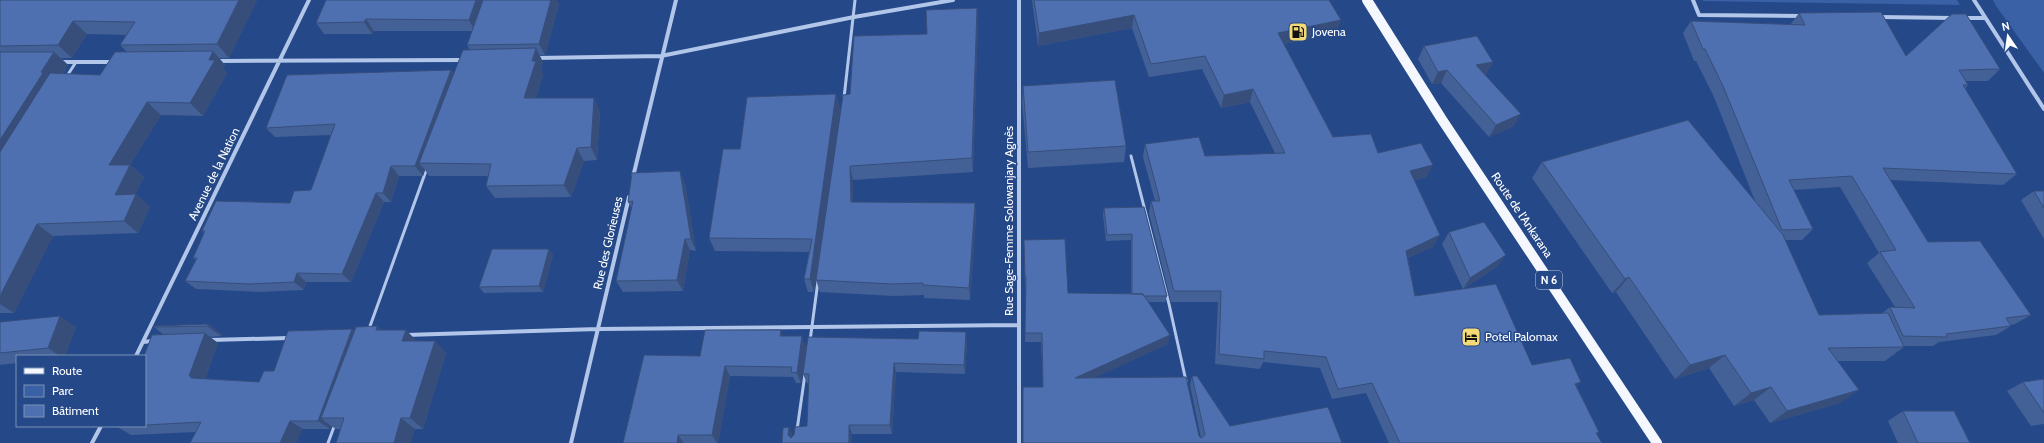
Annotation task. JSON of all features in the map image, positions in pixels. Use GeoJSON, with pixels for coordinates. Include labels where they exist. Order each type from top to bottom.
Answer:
{"type":"FeatureCollection","features":[{"type":"Feature","properties":{"kind":"main road","name":"Route de l'Ankarana"},"geometry":{"type":"LineString","coordinates":[[1368,0],[1441,118],[1657,443]]}},
{"type":"Feature","properties":{"kind":"street","name":"Avenue de la Nation"},"geometry":{"type":"LineString","coordinates":[[137,355],[309,0]]}},
{"type":"Feature","properties":{"kind":"street","name":"Rue des Glorieuses"},"geometry":{"type":"LineString","coordinates":[[632,185],[676,0]]}},
{"type":"Feature","properties":{"kind":"street"},"geometry":{"type":"LineString","coordinates":[[529,58],[662,56],[854,17],[953,0]]}},
{"type":"Feature","properties":{"kind":"street","name":"Rue Sage-Femme Solowanjary Agnès"},"geometry":{"type":"LineString","coordinates":[[1019,0],[1019,443]]}},
{"type":"Feature","properties":{"kind":"street"},"geometry":{"type":"LineString","coordinates":[[1693,0],[1699,15],[1810,16]]}},
{"type":"Feature","properties":{"kind":"street"},"geometry":{"type":"LineString","coordinates":[[1974,0],[2044,109]]}},
{"type":"Feature","properties":{"kind":"street"},"geometry":{"type":"LineString","coordinates":[[1874,17],[1985,18]]}},
{"type":"Feature","properties":{"kind":"street"},"geometry":{"type":"LineString","coordinates":[[209,61],[467,60]]}},
{"type":"Feature","properties":{"kind":"street"},"geometry":{"type":"LineString","coordinates":[[53,62],[123,62]]}},
{"type":"Feature","properties":{"kind":"street","name":"Rue des Glorieuses"},"geometry":{"type":"LineString","coordinates":[[571,443],[630,192]]}},
{"type":"Feature","properties":{"kind":"street"},"geometry":{"type":"LineString","coordinates":[[399,335],[598,329],[1019,325]]}},
{"type":"Feature","properties":{"kind":"street"},"geometry":{"type":"LineString","coordinates":[[207,340],[295,338]]}},
{"type":"Feature","properties":{"kind":"street"},"geometry":{"type":"LineString","coordinates":[[144,342],[159,341]]}},
{"type":"Feature","properties":{"kind":"street"},"geometry":{"type":"LineString","coordinates":[[92,443],[100,427]]}},
{"type":"Feature","properties":{"kind":"lane"},"geometry":{"type":"LineString","coordinates":[[844,99],[855,0]]}},
{"type":"Feature","properties":{"kind":"lane"},"geometry":{"type":"LineString","coordinates":[[464,67],[467,60]]}},
{"type":"Feature","properties":{"kind":"lane"},"geometry":{"type":"LineString","coordinates":[[63,82],[76,62]]}},
{"type":"Feature","properties":{"kind":"lane"},"geometry":{"type":"LineString","coordinates":[[1131,156],[1169,304],[1187,389]]}},
{"type":"Feature","properties":{"kind":"lane"},"geometry":{"type":"LineString","coordinates":[[367,336],[429,164]]}},
{"type":"Feature","properties":{"kind":"lane"},"geometry":{"type":"LineString","coordinates":[[809,343],[818,280]]}},
{"type":"Feature","properties":{"kind":"lane"},"geometry":{"type":"LineString","coordinates":[[796,435],[806,366]]}},
{"type":"Feature","properties":{"kind":"lane"},"geometry":{"type":"LineString","coordinates":[[328,443],[336,422]]}},
{"type":"Feature","properties":{"kind":"green space"},"geometry":{"type":"Polygon","coordinates":[[[1957,0],[1960,5],[1703,1],[1957,0]]]}},
{"type":"Feature","properties":{"kind":"green space"},"geometry":{"type":"Polygon","coordinates":[[[1993,0],[2044,0],[2044,73],[1996,6],[1993,0]]]}},
{"type":"Feature","properties":{"kind":"building"},"geometry":{"type":"Polygon","coordinates":[[[0,0],[239,0],[217,44],[120,45],[135,22],[73,21],[58,45],[0,46],[0,0]]]}},
{"type":"Feature","properties":{"kind":"building"},"geometry":{"type":"Polygon","coordinates":[[[326,0],[476,0],[469,20],[366,19],[364,22],[316,23],[326,0]]]}},
{"type":"Feature","properties":{"kind":"building"},"geometry":{"type":"Polygon","coordinates":[[[483,0],[551,0],[539,44],[467,45],[483,0]]]}},
{"type":"Feature","properties":{"kind":"building"},"geometry":{"type":"Polygon","coordinates":[[[1034,0],[1329,0],[1341,20],[1278,33],[1333,137],[1371,134],[1378,153],[1421,143],[1433,165],[1410,171],[1440,235],[1406,251],[1415,296],[1496,284],[1532,365],[1570,358],[1581,382],[1575,384],[1599,432],[1596,433],[1602,443],[1400,443],[1372,383],[1338,389],[1326,357],[1264,351],[1264,359],[1219,354],[1221,291],[1174,291],[1151,201],[1160,201],[1145,144],[1199,137],[1205,156],[1285,153],[1253,89],[1224,95],[1205,56],[1151,64],[1134,15],[1039,33],[1034,0]]]}},
{"type":"Feature","properties":{"kind":"building"},"geometry":{"type":"Polygon","coordinates":[[[977,8],[972,158],[850,166],[851,202],[975,203],[969,288],[923,285],[923,283],[892,284],[816,280],[843,95],[850,94],[854,36],[927,34],[926,10],[977,8]]]}},
{"type":"Feature","properties":{"kind":"building"},"geometry":{"type":"Polygon","coordinates":[[[1881,12],[1906,56],[1952,14],[1966,14],[2000,69],[1959,70],[1968,85],[1963,85],[2017,174],[1883,168],[1928,242],[1980,241],[2031,315],[2006,318],[2011,326],[1946,334],[1947,337],[1903,336],[1890,307],[1915,308],[1880,252],[1896,250],[1852,176],[1789,180],[1813,229],[1782,230],[1723,86],[1705,49],[1703,49],[1691,21],[1805,25],[1799,13],[1881,12]]]}},
{"type":"Feature","properties":{"kind":"building"},"geometry":{"type":"Polygon","coordinates":[[[1477,36],[1493,62],[1476,65],[1521,114],[1496,125],[1447,70],[1438,72],[1424,46],[1477,36]]]}},
{"type":"Feature","properties":{"kind":"building"},"geometry":{"type":"Polygon","coordinates":[[[536,48],[532,61],[536,61],[524,98],[594,98],[591,147],[577,148],[564,185],[486,186],[491,164],[419,163],[463,50],[536,48]]]}},
{"type":"Feature","properties":{"kind":"building"},"geometry":{"type":"Polygon","coordinates":[[[213,51],[209,60],[215,60],[190,103],[147,102],[109,165],[130,165],[115,195],[136,194],[124,221],[37,224],[0,296],[0,152],[50,73],[100,75],[115,52],[213,51]]]}},
{"type":"Feature","properties":{"kind":"building"},"geometry":{"type":"Polygon","coordinates":[[[0,52],[54,52],[41,72],[43,73],[0,140],[0,52]]]}},
{"type":"Feature","properties":{"kind":"building"},"geometry":{"type":"Polygon","coordinates":[[[451,70],[415,166],[391,166],[383,193],[376,193],[342,274],[297,273],[294,282],[249,284],[185,281],[197,258],[193,258],[205,231],[202,231],[216,201],[290,203],[294,191],[311,190],[335,124],[266,128],[287,75],[451,70]]]}},
{"type":"Feature","properties":{"kind":"building"},"geometry":{"type":"Polygon","coordinates":[[[1115,80],[1126,146],[1028,152],[1023,86],[1115,80]]]}},
{"type":"Feature","properties":{"kind":"building"},"geometry":{"type":"Polygon","coordinates":[[[836,94],[810,279],[804,279],[812,239],[709,238],[723,149],[740,149],[747,97],[836,94]]]}},
{"type":"Feature","properties":{"kind":"building"},"geometry":{"type":"Polygon","coordinates":[[[1688,120],[1783,235],[1819,315],[1888,313],[1904,347],[1828,348],[1859,390],[1787,411],[1771,387],[1751,393],[1725,355],[1690,365],[1629,277],[1625,279],[1542,162],[1688,120]]]}},
{"type":"Feature","properties":{"kind":"building"},"geometry":{"type":"Polygon","coordinates":[[[680,171],[691,239],[685,239],[677,280],[616,281],[633,201],[628,202],[632,173],[680,171]]]}},
{"type":"Feature","properties":{"kind":"building"},"geometry":{"type":"Polygon","coordinates":[[[2034,191],[2044,191],[2044,208],[2034,191]]]}},
{"type":"Feature","properties":{"kind":"building"},"geometry":{"type":"Polygon","coordinates":[[[1144,207],[1167,296],[1144,296],[1143,294],[1132,294],[1132,234],[1107,235],[1104,208],[1144,207]]]}},
{"type":"Feature","properties":{"kind":"building"},"geometry":{"type":"Polygon","coordinates":[[[1484,222],[1506,255],[1470,278],[1449,232],[1484,222]]]}},
{"type":"Feature","properties":{"kind":"building"},"geometry":{"type":"Polygon","coordinates":[[[1065,239],[1068,293],[1143,294],[1170,335],[1075,378],[1186,377],[1199,436],[1201,438],[1205,435],[1192,376],[1197,376],[1230,426],[1328,407],[1342,443],[1023,443],[1023,387],[1043,387],[1042,333],[1025,333],[1026,277],[1024,240],[1065,239]]]}},
{"type":"Feature","properties":{"kind":"building"},"geometry":{"type":"Polygon","coordinates":[[[492,249],[549,249],[539,286],[479,287],[492,249]]]}},
{"type":"Feature","properties":{"kind":"building"},"geometry":{"type":"Polygon","coordinates":[[[60,316],[48,348],[0,353],[0,322],[60,316]]]}},
{"type":"Feature","properties":{"kind":"building"},"geometry":{"type":"Polygon","coordinates":[[[208,324],[207,326],[154,327],[155,326],[208,324]]]}},
{"type":"Feature","properties":{"kind":"building"},"geometry":{"type":"Polygon","coordinates":[[[377,326],[376,330],[406,330],[402,341],[435,341],[410,418],[401,418],[394,443],[336,443],[344,418],[321,418],[356,327],[377,326]]]}},
{"type":"Feature","properties":{"kind":"building"},"geometry":{"type":"Polygon","coordinates":[[[352,329],[318,421],[290,421],[280,443],[190,443],[201,422],[146,425],[146,355],[144,355],[152,335],[205,333],[189,376],[191,376],[191,378],[259,382],[264,371],[274,371],[288,331],[352,329]]]}},
{"type":"Feature","properties":{"kind":"building"},"geometry":{"type":"Polygon","coordinates":[[[705,330],[781,330],[780,336],[802,336],[797,373],[791,372],[792,367],[725,366],[712,435],[678,435],[677,443],[623,443],[644,355],[700,356],[705,330]]]}},
{"type":"Feature","properties":{"kind":"building"},"geometry":{"type":"Polygon","coordinates":[[[919,331],[966,332],[964,365],[894,363],[890,425],[849,425],[849,443],[782,443],[783,428],[789,427],[788,435],[791,438],[794,435],[795,427],[807,426],[809,374],[803,374],[808,337],[918,339],[919,331]]]}},
{"type":"Feature","properties":{"kind":"building"},"geometry":{"type":"Polygon","coordinates":[[[2044,379],[2044,413],[2023,382],[2044,379]]]}},
{"type":"Feature","properties":{"kind":"building"},"geometry":{"type":"Polygon","coordinates":[[[1903,411],[1954,411],[1970,443],[1918,443],[1903,411]]]}},
{"type":"Feature","properties":{"kind":"place","name":"Jovena"},"geometry":{"type":"Point","coordinates":[1298,32]}},
{"type":"Feature","properties":{"kind":"place","name":"Potel Palomax"},"geometry":{"type":"Point","coordinates":[1471,337]}}]}
